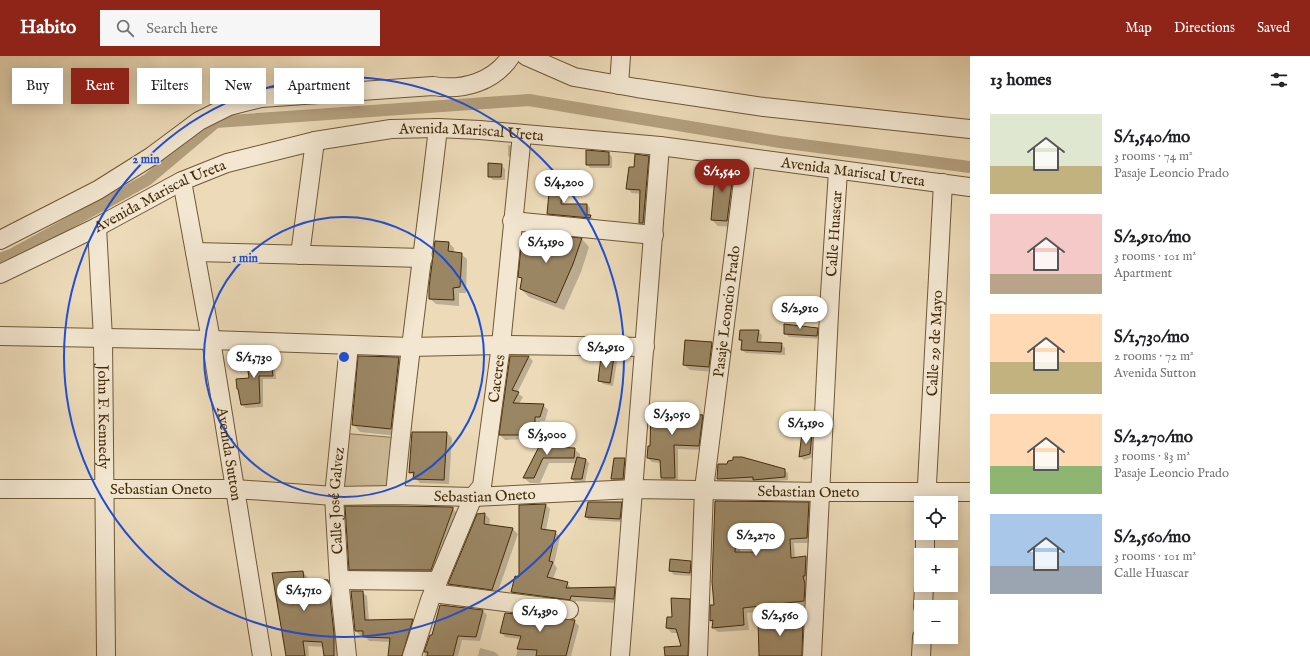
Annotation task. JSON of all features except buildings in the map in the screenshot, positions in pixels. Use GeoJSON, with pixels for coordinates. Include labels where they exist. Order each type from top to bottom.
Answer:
{"type":"FeatureCollection","features":[{"type":"Feature","properties":{"kind":"street"},"geometry":{"type":"LineString","coordinates":[[0,240],[98,190],[152,156],[199,121],[229,106],[261,98],[433,86],[449,88],[464,87],[475,84],[493,74],[511,56]]}},
{"type":"Feature","properties":{"kind":"street"},"geometry":{"type":"LineString","coordinates":[[526,56],[574,77],[619,85],[764,107],[970,129]]}},
{"type":"Feature","properties":{"kind":"street"},"geometry":{"type":"LineString","coordinates":[[619,85],[621,56]]}},
{"type":"Feature","properties":{"kind":"street"},"geometry":{"type":"LineString","coordinates":[[395,495],[410,347],[423,258],[438,128]]}},
{"type":"Feature","properties":{"kind":"street","name":"Avenida Mariscal Ureta"},"geometry":{"type":"LineString","coordinates":[[0,274],[97,227],[182,181],[227,163],[315,141],[391,129],[438,128],[660,146],[838,171],[970,186]]}},
{"type":"Feature","properties":{"kind":"street","name":"Caceres"},"geometry":{"type":"LineString","coordinates":[[412,656],[435,587],[473,497],[482,486],[501,345],[512,221],[522,134]]}},
{"type":"Feature","properties":{"kind":"street"},"geometry":{"type":"LineString","coordinates":[[300,255],[315,141]]}},
{"type":"Feature","properties":{"kind":"street"},"geometry":{"type":"LineString","coordinates":[[620,656],[660,146]]}},
{"type":"Feature","properties":{"kind":"street","name":"Pasaje Leoncio Prado"},"geometry":{"type":"LineString","coordinates":[[698,656],[704,489],[746,158]]}},
{"type":"Feature","properties":{"kind":"street","name":"Calle Huascar"},"geometry":{"type":"LineString","coordinates":[[812,656],[830,294],[838,171]]}},
{"type":"Feature","properties":{"kind":"street","name":"Avenida Sutton"},"geometry":{"type":"LineString","coordinates":[[182,181],[212,340],[262,656]]}},
{"type":"Feature","properties":{"kind":"street","name":"Calle 29 de Mayo"},"geometry":{"type":"LineString","coordinates":[[927,496],[943,183]]}},
{"type":"Feature","properties":{"kind":"street"},"geometry":{"type":"LineString","coordinates":[[512,221],[654,235]]}},
{"type":"Feature","properties":{"kind":"street","name":"John F. Kennedy"},"geometry":{"type":"LineString","coordinates":[[97,227],[103,338],[106,656]]}},
{"type":"Feature","properties":{"kind":"street"},"geometry":{"type":"LineString","coordinates":[[195,252],[423,258]]}},
{"type":"Feature","properties":{"kind":"street"},"geometry":{"type":"LineString","coordinates":[[0,336],[212,340],[410,347],[501,345],[645,347]]}},
{"type":"Feature","properties":{"kind":"street","name":"Calle José Galvez"},"geometry":{"type":"LineString","coordinates":[[347,656],[339,580],[334,496],[349,345]]}},
{"type":"Feature","properties":{"kind":"street","name":"Sebastian Oneto"},"geometry":{"type":"LineString","coordinates":[[0,489],[236,489],[334,496],[395,495],[473,497],[633,489],[704,489],[820,492],[914,497]]}},
{"type":"Feature","properties":{"kind":"street","name":"Sebastian Oneto"},"geometry":{"type":"LineString","coordinates":[[941,496],[970,492]]}},
{"type":"Feature","properties":{"kind":"street"},"geometry":{"type":"LineString","coordinates":[[339,580],[435,587],[569,610]]}},
{"type":"Feature","properties":{"kind":"street"},"geometry":{"type":"LineString","coordinates":[[921,656],[922,644]]}},
{"type":"Feature","properties":{"kind":"shaded area"},"geometry":{"type":"Polygon","coordinates":[[[340,433],[400,438],[395,495],[334,496],[340,433]]]}},
{"type":"Feature","properties":{"kind":"waterway"},"geometry":{"type":"LineString","coordinates":[[0,259],[11,255],[147,180],[216,122],[529,100],[780,142],[970,167]]}}]}
